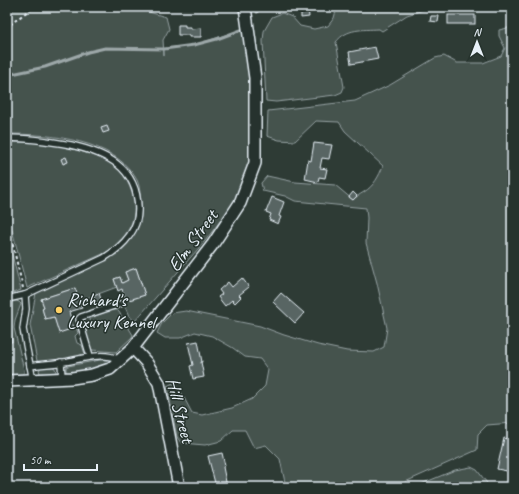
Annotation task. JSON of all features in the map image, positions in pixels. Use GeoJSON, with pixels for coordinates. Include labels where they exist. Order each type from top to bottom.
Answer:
{"type":"FeatureCollection","features":[{"type":"Feature","properties":{"kind":"street","name":"Elm Street"},"geometry":{"type":"LineString","coordinates":[[7,381],[62,379],[92,375],[110,369],[133,348],[213,244],[240,203],[255,163],[256,78],[245,7]]}},
{"type":"Feature","properties":{"kind":"street","name":"Hill Street"},"geometry":{"type":"LineString","coordinates":[[133,348],[146,362],[160,383],[179,487]]}},
{"type":"Feature","properties":{"kind":"lane"},"geometry":{"type":"LineString","coordinates":[[7,138],[38,139],[84,148],[109,157],[119,164],[127,173],[138,198],[139,210],[130,236],[115,252],[25,294],[7,299]]}},
{"type":"Feature","properties":{"kind":"lane"},"geometry":{"type":"LineString","coordinates":[[25,294],[26,309],[23,329],[33,381]]}},
{"type":"Feature","properties":{"kind":"lane"},"geometry":{"type":"LineString","coordinates":[[90,356],[79,319],[120,304]]}},
{"type":"Feature","properties":{"kind":"lane"},"geometry":{"type":"LineString","coordinates":[[30,366],[103,355],[120,360]]}},
{"type":"Feature","properties":{"kind":"lane"},"geometry":{"type":"LineString","coordinates":[[61,362],[62,379]]}},
{"type":"Feature","properties":{"kind":"path"},"geometry":{"type":"LineString","coordinates":[[7,30],[11,24],[33,7]]}},
{"type":"Feature","properties":{"kind":"path"},"geometry":{"type":"LineString","coordinates":[[7,221],[25,294]]}},
{"type":"Feature","properties":{"kind":"shaded area"},"geometry":{"type":"Polygon","coordinates":[[[7,7],[140,7],[142,10],[166,17],[169,29],[163,40],[164,56],[164,49],[194,45],[241,30],[247,43],[251,68],[251,156],[246,173],[233,204],[205,241],[135,321],[129,316],[122,300],[128,297],[129,300],[145,295],[136,268],[125,272],[128,280],[122,283],[120,277],[114,279],[117,287],[79,301],[75,288],[41,299],[44,307],[42,308],[45,319],[54,317],[59,332],[76,327],[78,333],[75,336],[77,343],[82,345],[85,354],[68,359],[47,362],[37,361],[30,325],[36,293],[117,254],[123,249],[136,231],[139,224],[141,217],[140,190],[137,180],[127,166],[97,147],[80,142],[42,135],[7,134],[7,7]]]}},
{"type":"Feature","properties":{"kind":"shaded area"},"geometry":{"type":"Polygon","coordinates":[[[337,7],[433,7],[407,15],[382,31],[379,29],[361,30],[350,32],[340,37],[336,42],[344,87],[342,92],[335,95],[276,102],[266,101],[263,41],[264,31],[272,17],[282,13],[292,17],[300,26],[314,29],[328,26],[334,18],[337,7]]]}},
{"type":"Feature","properties":{"kind":"shaded area"},"geometry":{"type":"Polygon","coordinates":[[[512,27],[512,423],[487,425],[478,434],[477,450],[394,487],[286,487],[280,459],[266,445],[254,448],[245,430],[233,430],[221,441],[205,445],[181,443],[177,437],[167,386],[173,383],[181,392],[192,413],[202,415],[232,408],[252,399],[265,386],[268,370],[260,359],[245,357],[212,336],[195,332],[180,338],[165,338],[157,333],[162,323],[172,313],[186,311],[260,326],[318,345],[347,351],[374,352],[384,347],[387,328],[366,243],[366,208],[295,201],[285,196],[263,191],[261,183],[267,176],[295,182],[335,185],[353,200],[368,190],[378,177],[383,166],[345,131],[339,122],[316,121],[295,141],[279,140],[267,136],[268,111],[355,101],[390,85],[435,58],[444,56],[457,63],[483,63],[501,56],[505,48],[499,36],[499,30],[512,27]]]}},
{"type":"Feature","properties":{"kind":"shaded area"},"geometry":{"type":"Polygon","coordinates":[[[7,142],[37,142],[53,144],[99,157],[116,166],[130,187],[134,204],[133,220],[127,233],[117,244],[105,253],[27,288],[7,210],[7,142]]]}},
{"type":"Feature","properties":{"kind":"shaded area"},"geometry":{"type":"Polygon","coordinates":[[[7,235],[21,290],[7,295],[7,235]]]}},
{"type":"Feature","properties":{"kind":"shaded area"},"geometry":{"type":"Polygon","coordinates":[[[16,301],[21,304],[15,320],[14,328],[24,373],[21,375],[7,375],[7,303],[16,301]]]}},
{"type":"Feature","properties":{"kind":"shaded area"},"geometry":{"type":"Polygon","coordinates":[[[112,310],[117,310],[119,312],[133,335],[132,337],[116,352],[92,350],[86,334],[89,321],[97,315],[112,310]]]}},
{"type":"Feature","properties":{"kind":"shaded area"},"geometry":{"type":"Polygon","coordinates":[[[100,360],[109,362],[106,365],[89,371],[66,373],[66,367],[68,366],[100,360]]]}},
{"type":"Feature","properties":{"kind":"shaded area"},"geometry":{"type":"Polygon","coordinates":[[[41,367],[53,367],[55,368],[56,372],[53,374],[42,374],[39,370],[41,367]]]}},
{"type":"Feature","properties":{"kind":"shaded area"},"geometry":{"type":"Polygon","coordinates":[[[471,467],[477,470],[490,487],[414,487],[455,470],[471,467]]]}},
{"type":"Feature","properties":{"kind":"building"},"geometry":{"type":"Polygon","coordinates":[[[295,7],[308,7],[309,17],[301,18],[301,11],[295,11],[295,7]]]}},
{"type":"Feature","properties":{"kind":"building"},"geometry":{"type":"Polygon","coordinates":[[[448,15],[475,15],[475,24],[448,24],[448,15]]]}},
{"type":"Feature","properties":{"kind":"building"},"geometry":{"type":"Polygon","coordinates":[[[431,16],[439,16],[438,22],[430,21],[431,16]]]}},
{"type":"Feature","properties":{"kind":"building"},"geometry":{"type":"Polygon","coordinates":[[[178,25],[185,25],[185,27],[191,27],[191,29],[201,28],[201,37],[178,35],[178,25]]]}},
{"type":"Feature","properties":{"kind":"building"},"geometry":{"type":"Polygon","coordinates":[[[375,47],[378,59],[351,64],[349,52],[375,47]]]}},
{"type":"Feature","properties":{"kind":"building"},"geometry":{"type":"Polygon","coordinates":[[[107,126],[109,131],[103,133],[101,128],[107,126]]]}},
{"type":"Feature","properties":{"kind":"building"},"geometry":{"type":"Polygon","coordinates":[[[314,143],[332,145],[329,159],[322,158],[320,168],[327,169],[325,178],[319,177],[318,182],[305,179],[308,160],[311,161],[314,143]]]}},
{"type":"Feature","properties":{"kind":"building"},"geometry":{"type":"Polygon","coordinates":[[[66,157],[68,162],[63,164],[61,159],[66,157]]]}},
{"type":"Feature","properties":{"kind":"building"},"geometry":{"type":"Polygon","coordinates":[[[353,192],[357,196],[353,200],[349,197],[353,192]]]}},
{"type":"Feature","properties":{"kind":"building"},"geometry":{"type":"Polygon","coordinates":[[[272,197],[284,202],[278,224],[269,220],[271,214],[266,212],[272,197]]]}},
{"type":"Feature","properties":{"kind":"building"},"geometry":{"type":"Polygon","coordinates":[[[136,268],[145,295],[129,300],[128,297],[125,298],[122,289],[118,291],[114,279],[120,277],[122,283],[128,280],[125,272],[136,268]]]}},
{"type":"Feature","properties":{"kind":"building"},"geometry":{"type":"Polygon","coordinates":[[[242,278],[249,287],[239,295],[241,297],[235,303],[232,300],[225,306],[218,297],[222,294],[219,290],[228,282],[232,287],[242,278]]]}},
{"type":"Feature","properties":{"kind":"building","name":"Richard's Luxury Kennel"},"geometry":{"type":"Polygon","coordinates":[[[75,288],[82,308],[69,312],[74,328],[59,333],[54,317],[45,319],[42,308],[44,307],[41,299],[75,288]]]}},
{"type":"Feature","properties":{"kind":"building"},"geometry":{"type":"Polygon","coordinates":[[[99,293],[103,306],[98,308],[93,295],[99,293]]]}},
{"type":"Feature","properties":{"kind":"building"},"geometry":{"type":"Polygon","coordinates":[[[281,293],[304,313],[295,323],[273,302],[281,293]]]}},
{"type":"Feature","properties":{"kind":"building"},"geometry":{"type":"Polygon","coordinates":[[[10,323],[12,342],[7,342],[7,324],[10,323]]]}},
{"type":"Feature","properties":{"kind":"building"},"geometry":{"type":"Polygon","coordinates":[[[198,341],[204,377],[193,379],[190,366],[193,365],[188,343],[198,341]]]}},
{"type":"Feature","properties":{"kind":"building"},"geometry":{"type":"Polygon","coordinates":[[[504,438],[512,440],[512,472],[497,469],[504,438]]]}},
{"type":"Feature","properties":{"kind":"building"},"geometry":{"type":"Polygon","coordinates":[[[222,453],[227,487],[216,487],[208,456],[222,453]]]}},
{"type":"Feature","properties":{"kind":"waterway"},"geometry":{"type":"LineString","coordinates":[[257,12],[258,7]]}},
{"type":"Feature","properties":{"kind":"waterway"},"geometry":{"type":"LineString","coordinates":[[7,75],[45,67],[88,52],[105,48],[164,49],[194,45],[217,39],[241,30]]}},
{"type":"Feature","properties":{"kind":"place","name":"Richard's Luxury Kennel"},"geometry":{"type":"Point","coordinates":[59,310]}}]}
